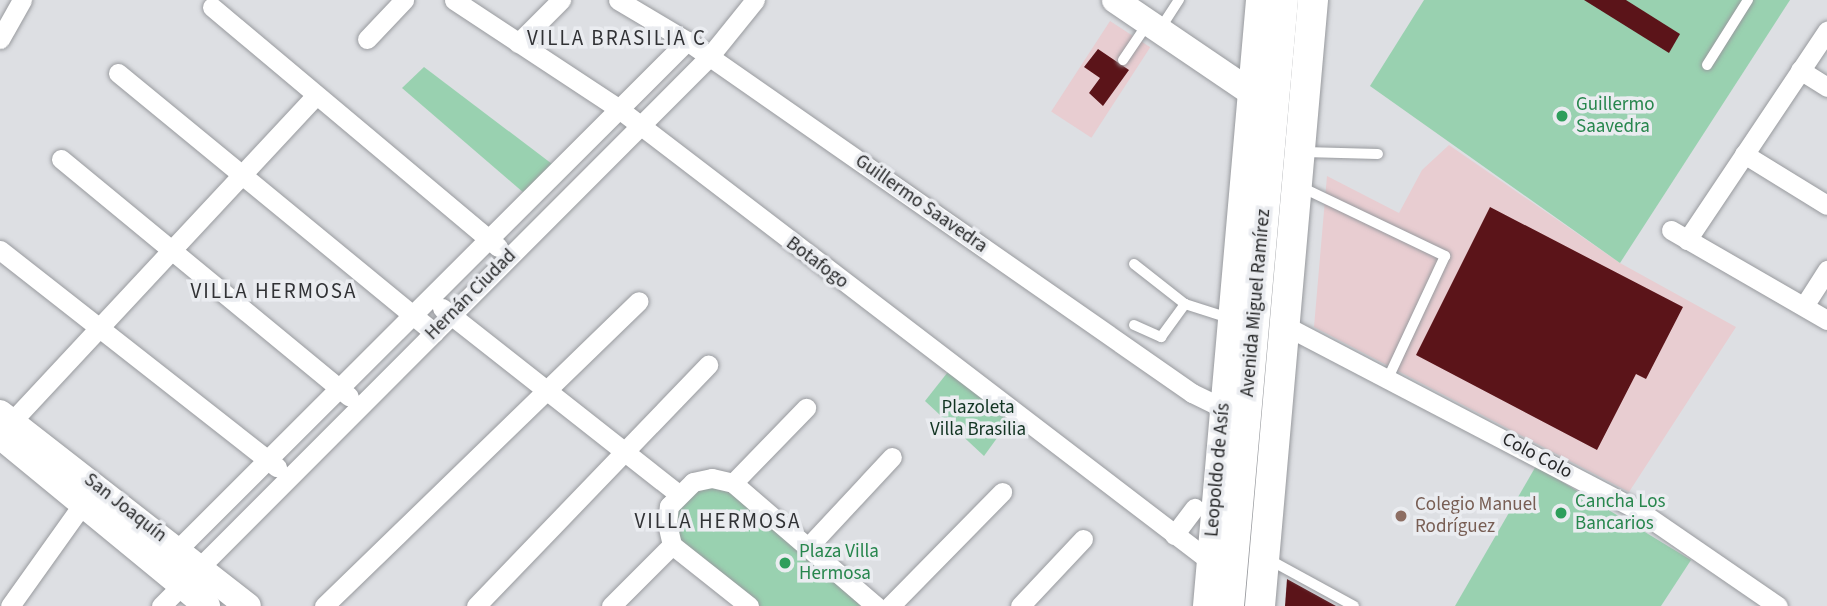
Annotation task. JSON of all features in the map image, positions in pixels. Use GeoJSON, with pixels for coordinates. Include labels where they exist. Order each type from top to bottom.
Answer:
{"type":"FeatureCollection","features":[{"type":"Feature","properties":{"kind":"main road","name":"Avenida Miguel Ramírez"},"geometry":{"type":"LineString","coordinates":[[1229,606],[1263,218],[1261,99],[1283,0]]}},
{"type":"Feature","properties":{"kind":"main road","name":"Avenida Miguel Ramírez"},"geometry":{"type":"LineString","coordinates":[[1261,606],[1312,0]]}},
{"type":"Feature","properties":{"kind":"main road"},"geometry":{"type":"LineString","coordinates":[[1263,218],[1275,251],[1284,325]]}},
{"type":"Feature","properties":{"kind":"street"},"geometry":{"type":"LineString","coordinates":[[0,39],[22,0]]}},
{"type":"Feature","properties":{"kind":"street"},"geometry":{"type":"LineString","coordinates":[[367,39],[404,0]]}},
{"type":"Feature","properties":{"kind":"street","name":"Botafogo"},"geometry":{"type":"LineString","coordinates":[[454,0],[619,109],[639,128],[1210,561]]}},
{"type":"Feature","properties":{"kind":"street"},"geometry":{"type":"LineString","coordinates":[[518,43],[561,0]]}},
{"type":"Feature","properties":{"kind":"street","name":"Guillermo Saavedra"},"geometry":{"type":"LineString","coordinates":[[618,0],[687,41],[1180,385],[1223,408]]}},
{"type":"Feature","properties":{"kind":"street","name":"Hernán Ciudad"},"geometry":{"type":"LineString","coordinates":[[161,606],[709,57],[755,0]]}},
{"type":"Feature","properties":{"kind":"street"},"geometry":{"type":"LineString","coordinates":[[1115,0],[1261,99],[1301,139]]}},
{"type":"Feature","properties":{"kind":"street","name":"Leopoldo de Asís"},"geometry":{"type":"LineString","coordinates":[[1206,606],[1232,318],[1261,99],[1259,0]]}},
{"type":"Feature","properties":{"kind":"street"},"geometry":{"type":"LineString","coordinates":[[212,7],[314,97],[509,257]]}},
{"type":"Feature","properties":{"kind":"street"},"geometry":{"type":"LineString","coordinates":[[1827,31],[1744,154],[1679,235],[1827,320]]}},
{"type":"Feature","properties":{"kind":"street","name":"Hernán Ciudad"},"geometry":{"type":"LineString","coordinates":[[169,558],[687,41]]}},
{"type":"Feature","properties":{"kind":"street"},"geometry":{"type":"LineString","coordinates":[[1801,70],[1827,87]]}},
{"type":"Feature","properties":{"kind":"street"},"geometry":{"type":"LineString","coordinates":[[118,73],[414,314],[433,333]]}},
{"type":"Feature","properties":{"kind":"street"},"geometry":{"type":"LineString","coordinates":[[3,426],[314,97]]}},
{"type":"Feature","properties":{"kind":"street"},"geometry":{"type":"LineString","coordinates":[[1744,154],[1827,205]]}},
{"type":"Feature","properties":{"kind":"street"},"geometry":{"type":"LineString","coordinates":[[61,159],[360,406]]}},
{"type":"Feature","properties":{"kind":"street"},"geometry":{"type":"LineString","coordinates":[[0,250],[269,458],[288,478]]}},
{"type":"Feature","properties":{"kind":"street"},"geometry":{"type":"LineString","coordinates":[[1804,306],[1827,270]]}},
{"type":"Feature","properties":{"kind":"street"},"geometry":{"type":"LineString","coordinates":[[430,297],[450,316],[677,493]]}},
{"type":"Feature","properties":{"kind":"street"},"geometry":{"type":"LineString","coordinates":[[324,606],[639,301]]}},
{"type":"Feature","properties":{"kind":"street","name":"Colo Colo"},"geometry":{"type":"LineString","coordinates":[[1284,325],[1641,512],[1778,606]]}},
{"type":"Feature","properties":{"kind":"street"},"geometry":{"type":"LineString","coordinates":[[476,606],[708,365]]}},
{"type":"Feature","properties":{"kind":"street"},"geometry":{"type":"LineString","coordinates":[[733,483],[807,408]]}},
{"type":"Feature","properties":{"kind":"street","name":"San Joaquín"},"geometry":{"type":"LineString","coordinates":[[3,426],[82,505],[169,558]]}},
{"type":"Feature","properties":{"kind":"street","name":"San Joaquín"},"geometry":{"type":"LineString","coordinates":[[3,426],[190,576],[248,606]]}},
{"type":"Feature","properties":{"kind":"street"},"geometry":{"type":"LineString","coordinates":[[808,547],[892,457]]}},
{"type":"Feature","properties":{"kind":"street"},"geometry":{"type":"LineString","coordinates":[[749,606],[672,545],[667,524],[669,506],[677,493],[693,482],[712,478],[733,483],[876,606]]}},
{"type":"Feature","properties":{"kind":"street"},"geometry":{"type":"LineString","coordinates":[[890,606],[1002,492]]}},
{"type":"Feature","properties":{"kind":"street"},"geometry":{"type":"LineString","coordinates":[[10,606],[82,505]]}},
{"type":"Feature","properties":{"kind":"street"},"geometry":{"type":"LineString","coordinates":[[1174,535],[1194,508]]}},
{"type":"Feature","properties":{"kind":"street"},"geometry":{"type":"LineString","coordinates":[[1020,606],[1083,539]]}},
{"type":"Feature","properties":{"kind":"street"},"geometry":{"type":"LineString","coordinates":[[611,606],[672,545]]}},
{"type":"Feature","properties":{"kind":"street","name":"San Joaquín"},"geometry":{"type":"LineString","coordinates":[[190,576],[207,606]]}},
{"type":"Feature","properties":{"kind":"lane"},"geometry":{"type":"LineString","coordinates":[[1124,60],[1180,0]]}},
{"type":"Feature","properties":{"kind":"lane"},"geometry":{"type":"LineString","coordinates":[[1707,65],[1748,0]]}},
{"type":"Feature","properties":{"kind":"lane"},"geometry":{"type":"LineString","coordinates":[[1301,139],[1378,153]]}},
{"type":"Feature","properties":{"kind":"lane"},"geometry":{"type":"LineString","coordinates":[[1297,185],[1445,256],[1388,378]]}},
{"type":"Feature","properties":{"kind":"lane"},"geometry":{"type":"LineString","coordinates":[[1134,264],[1185,304],[1232,318]]}},
{"type":"Feature","properties":{"kind":"lane"},"geometry":{"type":"LineString","coordinates":[[1134,325],[1161,337],[1185,304]]}},
{"type":"Feature","properties":{"kind":"lane"},"geometry":{"type":"LineString","coordinates":[[1265,557],[1354,606]]}},
{"type":"Feature","properties":{"kind":"shaded area"},"geometry":{"type":"Polygon","coordinates":[[[1110,21],[1150,47],[1091,138],[1051,112],[1110,21]]]}},
{"type":"Feature","properties":{"kind":"shaded area"},"geometry":{"type":"Polygon","coordinates":[[[1449,145],[1620,263],[1736,327],[1629,492],[1314,327],[1327,176],[1399,213],[1422,170],[1449,145]]]}},
{"type":"Feature","properties":{"kind":"green space","name":"Guillermo Saavedra"},"geometry":{"type":"Polygon","coordinates":[[[1424,0],[1790,0],[1620,263],[1370,86],[1424,0]]]}},
{"type":"Feature","properties":{"kind":"green space"},"geometry":{"type":"Polygon","coordinates":[[[424,67],[560,170],[531,199],[402,88],[424,67]]]}},
{"type":"Feature","properties":{"kind":"green space","name":"Plazoleta Villa Brasilia"},"geometry":{"type":"Polygon","coordinates":[[[951,368],[1013,416],[984,456],[925,401],[951,368]]]}},
{"type":"Feature","properties":{"kind":"green space","name":"Cancha Los Bancarios"},"geometry":{"type":"Polygon","coordinates":[[[1536,466],[1691,560],[1661,606],[1455,606],[1536,466]]]}},
{"type":"Feature","properties":{"kind":"green space","name":"Plaza Villa Hermosa"},"geometry":{"type":"Polygon","coordinates":[[[712,478],[876,606],[749,606],[672,545],[669,506],[712,478]]]}},
{"type":"Feature","properties":{"kind":"building"},"geometry":{"type":"Polygon","coordinates":[[[1584,0],[1626,0],[1680,34],[1669,53],[1584,0]]]}},
{"type":"Feature","properties":{"kind":"building"},"geometry":{"type":"Polygon","coordinates":[[[1098,49],[1129,70],[1103,106],[1089,93],[1100,78],[1084,67],[1098,49]]]}},
{"type":"Feature","properties":{"kind":"building"},"geometry":{"type":"Polygon","coordinates":[[[1490,207],[1683,307],[1646,379],[1636,374],[1597,450],[1416,355],[1490,207]]]}},
{"type":"Feature","properties":{"kind":"building"},"geometry":{"type":"Polygon","coordinates":[[[1287,579],[1336,606],[1285,606],[1287,579]]]}},
{"type":"Feature","properties":{"kind":"place","name":"Guillermo Saavedra"},"geometry":{"type":"Point","coordinates":[1562,116]}},
{"type":"Feature","properties":{"kind":"place","name":"Cancha Los Bancarios"},"geometry":{"type":"Point","coordinates":[1561,513]}},
{"type":"Feature","properties":{"kind":"place","name":"Colegio Manuel Rodríguez"},"geometry":{"type":"Point","coordinates":[1401,516]}},
{"type":"Feature","properties":{"kind":"place","name":"Plaza Villa Hermosa"},"geometry":{"type":"Point","coordinates":[785,563]}},
{"type":"Feature","properties":{"kind":"district","name":"VILLA BRASILIA C"},"geometry":{"type":"Point","coordinates":[617,38]}},
{"type":"Feature","properties":{"kind":"district","name":"VILLA HERMOSA"},"geometry":{"type":"Point","coordinates":[274,291]}},
{"type":"Feature","properties":{"kind":"district","name":"VILLA HERMOSA"},"geometry":{"type":"Point","coordinates":[718,521]}}]}
